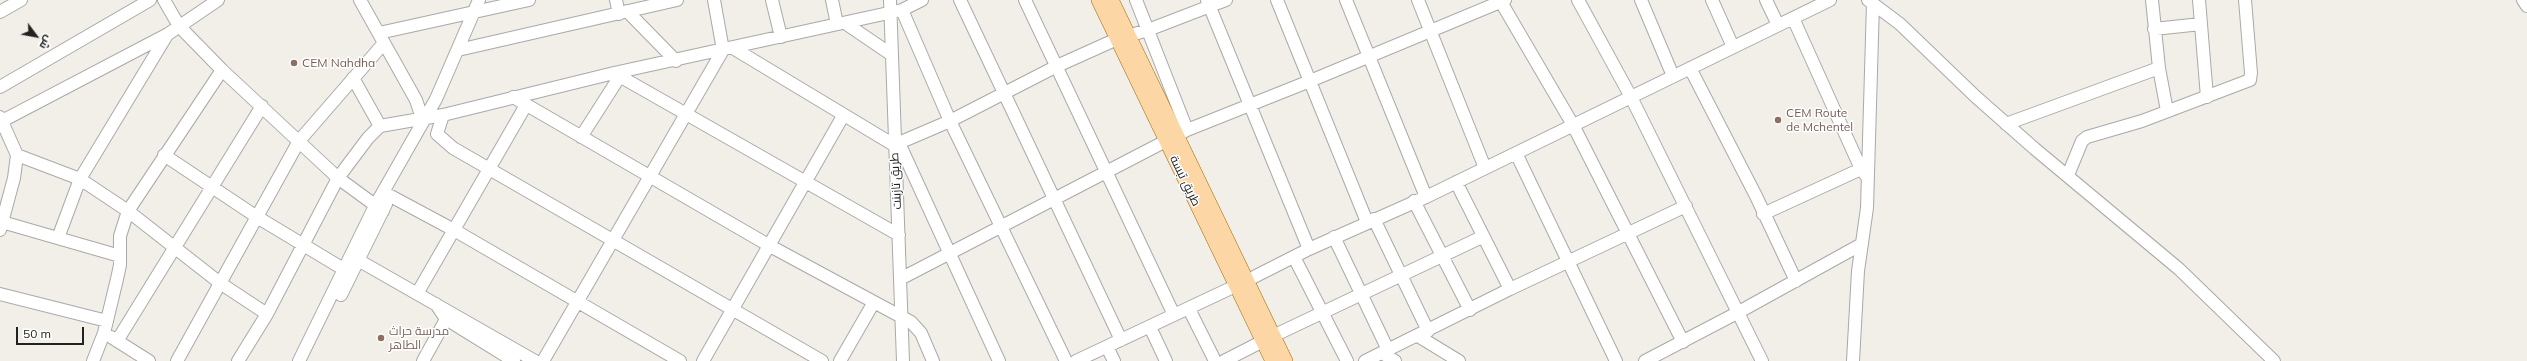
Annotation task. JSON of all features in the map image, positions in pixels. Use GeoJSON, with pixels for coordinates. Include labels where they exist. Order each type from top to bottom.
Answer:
{"type":"FeatureCollection","features":[{"type":"Feature","properties":{"kind":"main road","name":"طريق تبسة"},"geometry":{"type":"LineString","coordinates":[[1099,0],[1122,37],[1176,136],[1241,283],[1268,338],[1285,361]]}},
{"type":"Feature","properties":{"kind":"main road","name":"طريق تبسة"},"geometry":{"type":"LineString","coordinates":[[1111,0],[1122,37]]}},
{"type":"Feature","properties":{"kind":"main road","name":"طريق تبسة"},"geometry":{"type":"LineString","coordinates":[[1268,338],[1273,361]]}},
{"type":"Feature","properties":{"kind":"street"},"geometry":{"type":"LineString","coordinates":[[0,12],[21,0]]}},
{"type":"Feature","properties":{"kind":"street"},"geometry":{"type":"LineString","coordinates":[[0,87],[150,0]]}},
{"type":"Feature","properties":{"kind":"street"},"geometry":{"type":"LineString","coordinates":[[164,0],[179,26],[222,70],[338,178],[379,209]]}},
{"type":"Feature","properties":{"kind":"street"},"geometry":{"type":"LineString","coordinates":[[120,256],[58,238],[1,226],[14,178],[17,155],[1,119],[168,34],[218,0]]}},
{"type":"Feature","properties":{"kind":"street"},"geometry":{"type":"LineString","coordinates":[[360,0],[416,100],[431,116],[440,138],[490,169],[822,361]]}},
{"type":"Feature","properties":{"kind":"street"},"geometry":{"type":"LineString","coordinates":[[299,361],[387,194],[431,116],[436,99],[479,0]]}},
{"type":"Feature","properties":{"kind":"street"},"geometry":{"type":"LineString","coordinates":[[177,361],[299,141],[353,78],[382,38],[473,12],[529,0]]}},
{"type":"Feature","properties":{"kind":"street"},"geometry":{"type":"LineString","coordinates":[[616,0],[623,13],[676,61]]}},
{"type":"Feature","properties":{"kind":"street"},"geometry":{"type":"LineString","coordinates":[[458,50],[677,0]]}},
{"type":"Feature","properties":{"kind":"street"},"geometry":{"type":"LineString","coordinates":[[714,0],[728,49],[843,116],[896,144],[999,361]]}},
{"type":"Feature","properties":{"kind":"street"},"geometry":{"type":"LineString","coordinates":[[772,0],[781,37]]}},
{"type":"Feature","properties":{"kind":"street"},"geometry":{"type":"LineString","coordinates":[[832,0],[841,24],[892,55]]}},
{"type":"Feature","properties":{"kind":"street","name":"طريق تازبنت"},"geometry":{"type":"LineString","coordinates":[[890,0],[896,11],[892,55],[903,361]]}},
{"type":"Feature","properties":{"kind":"street"},"geometry":{"type":"LineString","coordinates":[[238,361],[267,314],[302,244],[338,178],[368,138],[380,126],[513,98],[841,24],[896,11],[922,0]]}},
{"type":"Feature","properties":{"kind":"street"},"geometry":{"type":"LineString","coordinates":[[960,0],[1121,340]]}},
{"type":"Feature","properties":{"kind":"street"},"geometry":{"type":"LineString","coordinates":[[1025,0],[1108,172],[1174,316]]}},
{"type":"Feature","properties":{"kind":"street"},"geometry":{"type":"LineString","coordinates":[[1136,0],[1148,30],[1176,136]]}},
{"type":"Feature","properties":{"kind":"street"},"geometry":{"type":"LineString","coordinates":[[896,144],[950,121],[1057,66],[1122,37],[1148,30],[1208,3],[1226,0]]}},
{"type":"Feature","properties":{"kind":"street"},"geometry":{"type":"LineString","coordinates":[[1277,0],[1310,82],[1371,220],[1401,274],[1423,333],[1459,361]]}},
{"type":"Feature","properties":{"kind":"street"},"geometry":{"type":"LineString","coordinates":[[1346,0],[1426,197]]}},
{"type":"Feature","properties":{"kind":"street"},"geometry":{"type":"LineString","coordinates":[[1418,0],[1484,168]]}},
{"type":"Feature","properties":{"kind":"street"},"geometry":{"type":"LineString","coordinates":[[1578,0],[1631,97],[1762,361]]}},
{"type":"Feature","properties":{"kind":"street"},"geometry":{"type":"LineString","coordinates":[[1641,0],[1673,76]]}},
{"type":"Feature","properties":{"kind":"street"},"geometry":{"type":"LineString","coordinates":[[1712,0],[1732,47]]}},
{"type":"Feature","properties":{"kind":"street"},"geometry":{"type":"LineString","coordinates":[[1766,0],[1778,24]]}},
{"type":"Feature","properties":{"kind":"street"},"geometry":{"type":"LineString","coordinates":[[1076,361],[1189,309],[1334,237],[1426,197],[1778,24],[1830,0]]}},
{"type":"Feature","properties":{"kind":"street"},"geometry":{"type":"LineString","coordinates":[[2152,0],[2159,68],[2167,111]]}},
{"type":"Feature","properties":{"kind":"street"},"geometry":{"type":"LineString","coordinates":[[2198,0],[2207,97]]}},
{"type":"Feature","properties":{"kind":"street"},"geometry":{"type":"LineString","coordinates":[[2068,175],[2082,142],[2087,137],[2142,121],[2247,82],[2250,78],[2245,0]]}},
{"type":"Feature","properties":{"kind":"street"},"geometry":{"type":"LineString","coordinates":[[2523,0],[2527,6]]}},
{"type":"Feature","properties":{"kind":"street"},"geometry":{"type":"LineString","coordinates":[[900,279],[1176,136],[1310,82],[1503,1],[1573,125],[1683,342]]}},
{"type":"Feature","properties":{"kind":"street"},"geometry":{"type":"LineString","coordinates":[[1870,1],[1917,39],[2006,124],[2179,269],[2274,361]]}},
{"type":"Feature","properties":{"kind":"street"},"geometry":{"type":"LineString","coordinates":[[1853,361],[1862,244],[1870,1]]}},
{"type":"Feature","properties":{"kind":"street"},"geometry":{"type":"LineString","coordinates":[[1208,3],[1309,249]]}},
{"type":"Feature","properties":{"kind":"street"},"geometry":{"type":"LineString","coordinates":[[896,11],[1066,361]]}},
{"type":"Feature","properties":{"kind":"street"},"geometry":{"type":"LineString","coordinates":[[1793,18],[1864,174]]}},
{"type":"Feature","properties":{"kind":"street"},"geometry":{"type":"LineString","coordinates":[[2154,29],[2201,24]]}},
{"type":"Feature","properties":{"kind":"street"},"geometry":{"type":"LineString","coordinates":[[58,238],[80,179],[168,34]]}},
{"type":"Feature","properties":{"kind":"street"},"geometry":{"type":"LineString","coordinates":[[543,361],[687,113],[728,49]]}},
{"type":"Feature","properties":{"kind":"street"},"geometry":{"type":"LineString","coordinates":[[1690,68],[1796,281]]}},
{"type":"Feature","properties":{"kind":"street"},"geometry":{"type":"LineString","coordinates":[[2006,124],[2159,68]]}},
{"type":"Feature","properties":{"kind":"street"},"geometry":{"type":"LineString","coordinates":[[93,361],[105,327],[117,279],[120,256],[120,236],[128,211],[222,70]]}},
{"type":"Feature","properties":{"kind":"street"},"geometry":{"type":"LineString","coordinates":[[617,74],[899,235]]}},
{"type":"Feature","properties":{"kind":"street"},"geometry":{"type":"LineString","coordinates":[[581,137],[617,74]]}},
{"type":"Feature","properties":{"kind":"street"},"geometry":{"type":"LineString","coordinates":[[353,78],[380,126]]}},
{"type":"Feature","properties":{"kind":"street"},"geometry":{"type":"LineString","coordinates":[[513,98],[770,246],[916,326],[933,361]]}},
{"type":"Feature","properties":{"kind":"street"},"geometry":{"type":"LineString","coordinates":[[418,292],[526,105]]}},
{"type":"Feature","properties":{"kind":"street"},"geometry":{"type":"LineString","coordinates":[[117,341],[262,106]]}},
{"type":"Feature","properties":{"kind":"street"},"geometry":{"type":"LineString","coordinates":[[703,361],[734,310],[843,116]]}},
{"type":"Feature","properties":{"kind":"street"},"geometry":{"type":"LineString","coordinates":[[1516,153],[1616,361]]}},
{"type":"Feature","properties":{"kind":"street"},"geometry":{"type":"LineString","coordinates":[[17,155],[80,179],[128,211],[220,283],[267,314]]}},
{"type":"Feature","properties":{"kind":"street"},"geometry":{"type":"LineString","coordinates":[[164,155],[257,217],[347,271]]}},
{"type":"Feature","properties":{"kind":"street"},"geometry":{"type":"LineString","coordinates":[[1763,214],[1864,174]]}},
{"type":"Feature","properties":{"kind":"street"},"geometry":{"type":"LineString","coordinates":[[1456,182],[1482,237],[1510,289]]}},
{"type":"Feature","properties":{"kind":"street"},"geometry":{"type":"LineString","coordinates":[[387,194],[454,230],[680,361]]}},
{"type":"Feature","properties":{"kind":"street"},"geometry":{"type":"LineString","coordinates":[[1414,201],[1470,310]]}},
{"type":"Feature","properties":{"kind":"street"},"geometry":{"type":"LineString","coordinates":[[1365,361],[1568,260],[1686,206]]}},
{"type":"Feature","properties":{"kind":"street"},"geometry":{"type":"LineString","coordinates":[[1334,237],[1385,351],[1395,361]]}},
{"type":"Feature","properties":{"kind":"street"},"geometry":{"type":"LineString","coordinates":[[1224,361],[1268,338],[1322,314],[1401,274],[1482,237]]}},
{"type":"Feature","properties":{"kind":"street"},"geometry":{"type":"LineString","coordinates":[[1645,361],[1737,313],[1862,244]]}},
{"type":"Feature","properties":{"kind":"street"},"geometry":{"type":"LineString","coordinates":[[354,257],[418,292],[449,315],[513,358],[535,361]]}},
{"type":"Feature","properties":{"kind":"street"},"geometry":{"type":"LineString","coordinates":[[1294,257],[1347,361]]}},
{"type":"Feature","properties":{"kind":"street"},"geometry":{"type":"LineString","coordinates":[[308,361],[347,271]]}},
{"type":"Feature","properties":{"kind":"street"},"geometry":{"type":"LineString","coordinates":[[0,294],[105,327],[117,341],[149,361]]}},
{"type":"Feature","properties":{"kind":"street"},"geometry":{"type":"LineString","coordinates":[[840,361],[874,302]]}},
{"type":"Feature","properties":{"kind":"street"},"geometry":{"type":"LineString","coordinates":[[1189,309],[1215,361]]}},
{"type":"Feature","properties":{"kind":"street"},"geometry":{"type":"LineString","coordinates":[[423,361],[449,315]]}},
{"type":"Feature","properties":{"kind":"street"},"geometry":{"type":"LineString","coordinates":[[1150,327],[1166,361]]}},
{"type":"Feature","properties":{"kind":"street"},"geometry":{"type":"LineString","coordinates":[[1107,347],[1114,361]]}},
{"type":"Feature","properties":{"kind":"place","name":"CEM Nahdha"},"geometry":{"type":"Point","coordinates":[294,63]}},
{"type":"Feature","properties":{"kind":"place","name":"CEM Route de Mchentel"},"geometry":{"type":"Point","coordinates":[1778,120]}},
{"type":"Feature","properties":{"kind":"place","name":"مدرسة حراث الطاهر"},"geometry":{"type":"Point","coordinates":[381,338]}}]}
